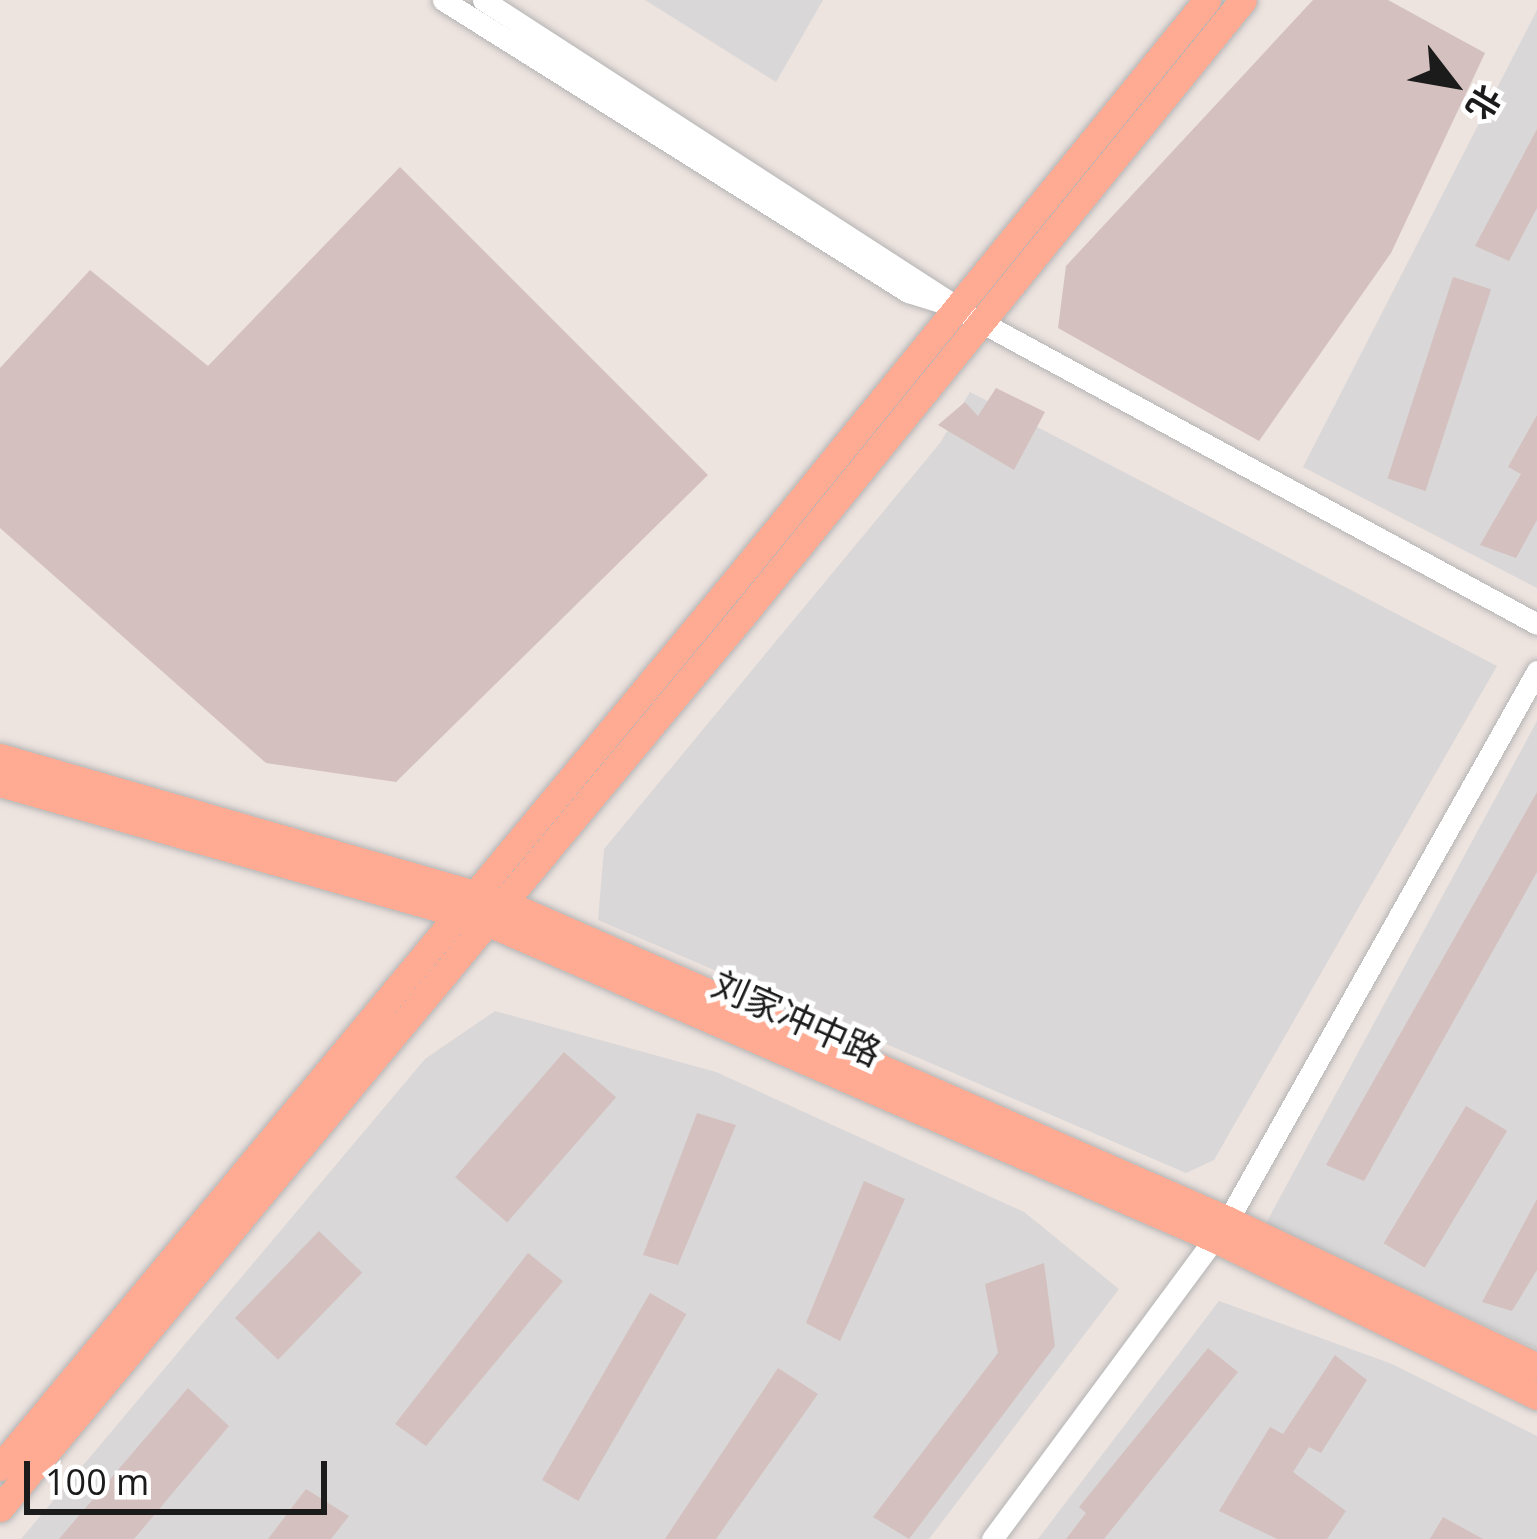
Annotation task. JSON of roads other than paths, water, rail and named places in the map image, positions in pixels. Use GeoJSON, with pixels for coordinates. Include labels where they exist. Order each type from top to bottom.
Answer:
{"type":"FeatureCollection","features":[{"type":"Feature","properties":{"kind":"main road"},"geometry":{"type":"LineString","coordinates":[[970,316],[1207,0]]}},
{"type":"Feature","properties":{"kind":"main road"},"geometry":{"type":"LineString","coordinates":[[0,1467],[479,908],[970,316],[1243,0]]}},
{"type":"Feature","properties":{"kind":"main road","name":"刘家冲中路"},"geometry":{"type":"LineString","coordinates":[[0,757],[479,908],[1537,1367]]}},
{"type":"Feature","properties":{"kind":"main road","name":"刘家冲中路"},"geometry":{"type":"LineString","coordinates":[[0,783],[479,908]]}},
{"type":"Feature","properties":{"kind":"main road"},"geometry":{"type":"LineString","coordinates":[[0,1508],[479,908]]}},
{"type":"Feature","properties":{"kind":"main road","name":"刘家冲中路"},"geometry":{"type":"LineString","coordinates":[[1222,1230],[1537,1396]]}},
{"type":"Feature","properties":{"kind":"street"},"geometry":{"type":"LineString","coordinates":[[443,0],[908,292],[970,316]]}},
{"type":"Feature","properties":{"kind":"street"},"geometry":{"type":"LineString","coordinates":[[483,0],[970,316],[1537,624]]}},
{"type":"Feature","properties":{"kind":"street"},"geometry":{"type":"LineString","coordinates":[[992,1539],[1222,1230],[1537,671]]}}]}
